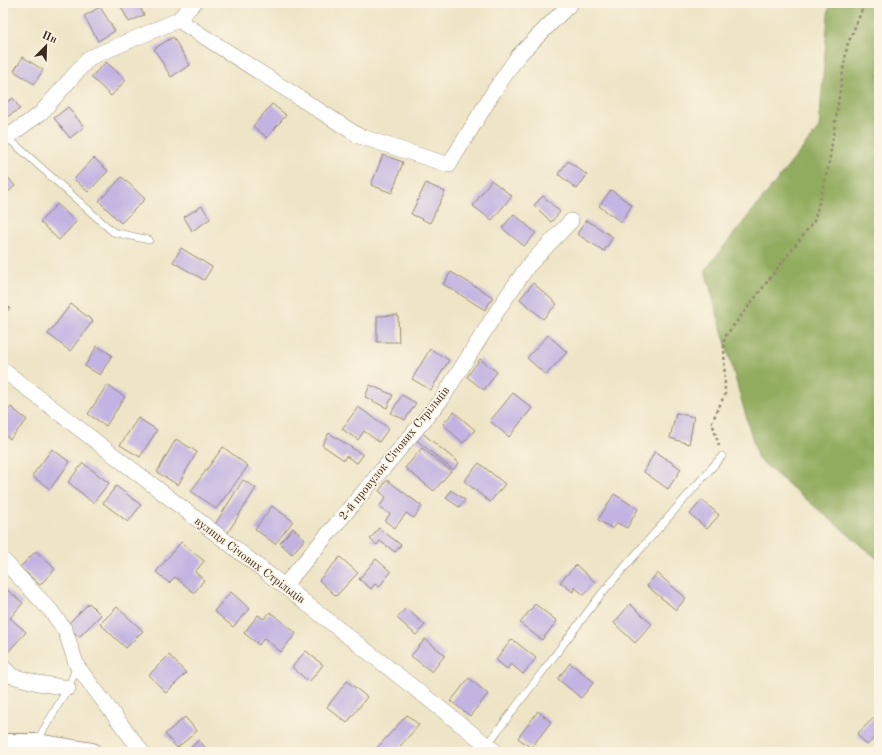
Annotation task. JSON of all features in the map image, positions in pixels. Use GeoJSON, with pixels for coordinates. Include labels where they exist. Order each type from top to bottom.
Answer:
{"type":"FeatureCollection","features":[{"type":"Feature","properties":{"kind":"street"},"geometry":{"type":"LineString","coordinates":[[5,138],[42,113],[89,58],[178,20],[194,3]]}},
{"type":"Feature","properties":{"kind":"street"},"geometry":{"type":"LineString","coordinates":[[178,20],[359,136],[448,165],[494,91],[518,56],[570,3]]}},
{"type":"Feature","properties":{"kind":"street","name":"2-й провулок Січових Стрільців"},"geometry":{"type":"LineString","coordinates":[[284,586],[441,400],[501,305],[528,266],[571,221]]}},
{"type":"Feature","properties":{"kind":"street","name":"вулиця Січових Стрільців"},"geometry":{"type":"LineString","coordinates":[[3,370],[284,586],[491,748]]}},
{"type":"Feature","properties":{"kind":"street"},"geometry":{"type":"LineString","coordinates":[[3,560],[51,611],[65,630],[77,666],[142,752]]}},
{"type":"Feature","properties":{"kind":"street"},"geometry":{"type":"LineString","coordinates":[[3,667],[12,676],[38,683],[68,688]]}},
{"type":"Feature","properties":{"kind":"street"},"geometry":{"type":"LineString","coordinates":[[3,742],[36,743],[92,752]]}},
{"type":"Feature","properties":{"kind":"lane"},"geometry":{"type":"LineString","coordinates":[[5,138],[113,232],[149,240]]}},
{"type":"Feature","properties":{"kind":"lane"},"geometry":{"type":"LineString","coordinates":[[491,748],[602,593],[722,456]]}},
{"type":"Feature","properties":{"kind":"lane"},"geometry":{"type":"LineString","coordinates":[[36,743],[68,688],[77,666]]}},
{"type":"Feature","properties":{"kind":"path"},"geometry":{"type":"LineString","coordinates":[[722,456],[712,422],[724,394],[724,338],[814,221],[828,169],[847,46],[865,3]]}},
{"type":"Feature","properties":{"kind":"green space"},"geometry":{"type":"Polygon","coordinates":[[[829,3],[879,3],[879,560],[758,459],[705,270],[819,128],[829,3]]]}},
{"type":"Feature","properties":{"kind":"building"},"geometry":{"type":"Polygon","coordinates":[[[119,3],[138,3],[144,15],[129,22],[119,3]]]}},
{"type":"Feature","properties":{"kind":"building"},"geometry":{"type":"Polygon","coordinates":[[[100,7],[115,31],[98,41],[84,16],[100,7]]]}},
{"type":"Feature","properties":{"kind":"building"},"geometry":{"type":"Polygon","coordinates":[[[173,37],[190,65],[171,77],[154,49],[173,37]]]}},
{"type":"Feature","properties":{"kind":"building"},"geometry":{"type":"Polygon","coordinates":[[[23,57],[43,70],[34,84],[14,71],[23,57]]]}},
{"type":"Feature","properties":{"kind":"building"},"geometry":{"type":"Polygon","coordinates":[[[106,62],[126,80],[111,96],[91,77],[106,62]]]}},
{"type":"Feature","properties":{"kind":"building"},"geometry":{"type":"Polygon","coordinates":[[[13,98],[20,109],[3,119],[3,105],[13,98]]]}},
{"type":"Feature","properties":{"kind":"building"},"geometry":{"type":"Polygon","coordinates":[[[272,104],[286,115],[267,138],[253,126],[272,104]]]}},
{"type":"Feature","properties":{"kind":"building"},"geometry":{"type":"Polygon","coordinates":[[[68,107],[84,127],[70,138],[54,118],[68,107]]]}},
{"type":"Feature","properties":{"kind":"building"},"geometry":{"type":"Polygon","coordinates":[[[383,155],[403,162],[392,193],[371,185],[383,155]]]}},
{"type":"Feature","properties":{"kind":"building"},"geometry":{"type":"Polygon","coordinates":[[[94,158],[108,171],[88,192],[74,179],[94,158]]]}},
{"type":"Feature","properties":{"kind":"building"},"geometry":{"type":"Polygon","coordinates":[[[568,161],[587,175],[577,189],[558,174],[568,161]]]}},
{"type":"Feature","properties":{"kind":"building"},"geometry":{"type":"Polygon","coordinates":[[[3,171],[15,186],[3,196],[3,171]]]}},
{"type":"Feature","properties":{"kind":"building"},"geometry":{"type":"Polygon","coordinates":[[[122,177],[145,199],[121,223],[99,201],[122,177]]]}},
{"type":"Feature","properties":{"kind":"building"},"geometry":{"type":"Polygon","coordinates":[[[491,180],[512,196],[492,220],[473,206],[491,180]]]}},
{"type":"Feature","properties":{"kind":"building"},"geometry":{"type":"Polygon","coordinates":[[[426,183],[445,192],[430,223],[411,214],[426,183]]]}},
{"type":"Feature","properties":{"kind":"building"},"geometry":{"type":"Polygon","coordinates":[[[611,190],[632,205],[621,222],[599,206],[611,190]]]}},
{"type":"Feature","properties":{"kind":"building"},"geometry":{"type":"Polygon","coordinates":[[[543,196],[560,212],[551,222],[534,205],[543,196]]]}},
{"type":"Feature","properties":{"kind":"building"},"geometry":{"type":"Polygon","coordinates":[[[57,204],[76,222],[59,240],[40,222],[57,204]]]}},
{"type":"Feature","properties":{"kind":"building"},"geometry":{"type":"Polygon","coordinates":[[[202,206],[210,219],[192,231],[184,217],[202,206]]]}},
{"type":"Feature","properties":{"kind":"building"},"geometry":{"type":"Polygon","coordinates":[[[514,214],[536,233],[524,246],[502,228],[514,214]]]}},
{"type":"Feature","properties":{"kind":"building"},"geometry":{"type":"Polygon","coordinates":[[[586,220],[613,237],[604,251],[577,234],[586,220]]]}},
{"type":"Feature","properties":{"kind":"building"},"geometry":{"type":"Polygon","coordinates":[[[181,248],[212,267],[204,280],[173,262],[181,248]]]}},
{"type":"Feature","properties":{"kind":"building"},"geometry":{"type":"Polygon","coordinates":[[[451,272],[493,297],[485,310],[443,284],[451,272]]]}},
{"type":"Feature","properties":{"kind":"building"},"geometry":{"type":"Polygon","coordinates":[[[533,283],[557,304],[543,319],[520,299],[533,283]]]}},
{"type":"Feature","properties":{"kind":"building"},"geometry":{"type":"Polygon","coordinates":[[[3,302],[10,308],[3,316],[3,302]]]}},
{"type":"Feature","properties":{"kind":"building"},"geometry":{"type":"Polygon","coordinates":[[[71,304],[93,321],[70,351],[48,334],[71,304]]]}},
{"type":"Feature","properties":{"kind":"building"},"geometry":{"type":"Polygon","coordinates":[[[398,315],[399,342],[377,342],[377,316],[398,315]]]}},
{"type":"Feature","properties":{"kind":"building"},"geometry":{"type":"Polygon","coordinates":[[[548,335],[567,352],[546,375],[527,358],[548,335]]]}},
{"type":"Feature","properties":{"kind":"building"},"geometry":{"type":"Polygon","coordinates":[[[97,346],[112,355],[100,375],[85,366],[97,346]]]}},
{"type":"Feature","properties":{"kind":"building"},"geometry":{"type":"Polygon","coordinates":[[[430,349],[449,360],[431,390],[412,379],[430,349]]]}},
{"type":"Feature","properties":{"kind":"building"},"geometry":{"type":"Polygon","coordinates":[[[480,359],[497,372],[484,390],[467,377],[480,359]]]}},
{"type":"Feature","properties":{"kind":"building"},"geometry":{"type":"Polygon","coordinates":[[[107,385],[125,397],[106,426],[88,414],[107,385]]]}},
{"type":"Feature","properties":{"kind":"building"},"geometry":{"type":"Polygon","coordinates":[[[370,385],[393,395],[387,408],[365,397],[370,385]]]}},
{"type":"Feature","properties":{"kind":"building"},"geometry":{"type":"Polygon","coordinates":[[[513,393],[532,408],[509,437],[490,421],[513,393]]]}},
{"type":"Feature","properties":{"kind":"building"},"geometry":{"type":"Polygon","coordinates":[[[402,395],[416,403],[405,420],[391,413],[402,395]]]}},
{"type":"Feature","properties":{"kind":"building"},"geometry":{"type":"Polygon","coordinates":[[[11,407],[27,420],[10,439],[3,433],[3,416],[11,407]]]}},
{"type":"Feature","properties":{"kind":"building"},"geometry":{"type":"Polygon","coordinates":[[[358,407],[389,428],[379,442],[364,431],[358,440],[342,429],[358,407]]]}},
{"type":"Feature","properties":{"kind":"building"},"geometry":{"type":"Polygon","coordinates":[[[454,412],[475,430],[463,443],[443,424],[454,412]]]}},
{"type":"Feature","properties":{"kind":"building"},"geometry":{"type":"Polygon","coordinates":[[[676,413],[694,417],[689,444],[670,438],[676,413]]]}},
{"type":"Feature","properties":{"kind":"building"},"geometry":{"type":"Polygon","coordinates":[[[138,418],[157,430],[140,457],[120,445],[138,418]]]}},
{"type":"Feature","properties":{"kind":"building"},"geometry":{"type":"Polygon","coordinates":[[[421,432],[459,463],[453,470],[415,439],[421,432]]]}},
{"type":"Feature","properties":{"kind":"building"},"geometry":{"type":"Polygon","coordinates":[[[329,433],[363,455],[357,463],[346,456],[344,460],[322,445],[329,433]]]}},
{"type":"Feature","properties":{"kind":"building"},"geometry":{"type":"Polygon","coordinates":[[[176,439],[197,452],[178,485],[157,472],[176,439]]]}},
{"type":"Feature","properties":{"kind":"building"},"geometry":{"type":"Polygon","coordinates":[[[223,447],[248,466],[216,509],[191,491],[223,447]]]}},
{"type":"Feature","properties":{"kind":"building"},"geometry":{"type":"Polygon","coordinates":[[[422,448],[451,471],[434,491],[405,468],[422,448]]]}},
{"type":"Feature","properties":{"kind":"building"},"geometry":{"type":"Polygon","coordinates":[[[52,449],[70,462],[50,489],[32,476],[52,449]]]}},
{"type":"Feature","properties":{"kind":"building"},"geometry":{"type":"Polygon","coordinates":[[[655,451],[681,469],[668,489],[644,472],[655,451]]]}},
{"type":"Feature","properties":{"kind":"building"},"geometry":{"type":"Polygon","coordinates":[[[83,463],[109,483],[93,503],[68,482],[83,463]]]}},
{"type":"Feature","properties":{"kind":"building"},"geometry":{"type":"Polygon","coordinates":[[[479,463],[505,484],[490,502],[464,481],[479,463]]]}},
{"type":"Feature","properties":{"kind":"building"},"geometry":{"type":"Polygon","coordinates":[[[243,480],[256,488],[227,534],[214,526],[243,480]]]}},
{"type":"Feature","properties":{"kind":"building"},"geometry":{"type":"Polygon","coordinates":[[[387,480],[422,506],[414,518],[406,513],[395,528],[385,521],[390,514],[379,507],[386,497],[379,491],[387,480]]]}},
{"type":"Feature","properties":{"kind":"building"},"geometry":{"type":"Polygon","coordinates":[[[116,486],[141,505],[128,522],[103,503],[116,486]]]}},
{"type":"Feature","properties":{"kind":"building"},"geometry":{"type":"Polygon","coordinates":[[[451,490],[465,500],[459,507],[446,498],[451,490]]]}},
{"type":"Feature","properties":{"kind":"building"},"geometry":{"type":"Polygon","coordinates":[[[614,494],[638,509],[627,528],[617,523],[613,529],[598,520],[614,494]]]}},
{"type":"Feature","properties":{"kind":"building"},"geometry":{"type":"Polygon","coordinates":[[[702,500],[719,515],[707,529],[690,514],[702,500]]]}},
{"type":"Feature","properties":{"kind":"building"},"geometry":{"type":"Polygon","coordinates":[[[272,506],[293,521],[275,544],[255,529],[272,506]]]}},
{"type":"Feature","properties":{"kind":"building"},"geometry":{"type":"Polygon","coordinates":[[[293,528],[305,539],[292,554],[280,543],[293,528]]]}},
{"type":"Feature","properties":{"kind":"building"},"geometry":{"type":"Polygon","coordinates":[[[379,528],[401,545],[395,552],[380,541],[377,545],[370,539],[379,528]]]}},
{"type":"Feature","properties":{"kind":"building"},"geometry":{"type":"Polygon","coordinates":[[[181,542],[204,561],[195,572],[204,580],[194,593],[175,577],[169,583],[156,572],[181,542]]]}},
{"type":"Feature","properties":{"kind":"building"},"geometry":{"type":"Polygon","coordinates":[[[36,551],[55,569],[40,585],[20,567],[36,551]]]}},
{"type":"Feature","properties":{"kind":"building"},"geometry":{"type":"Polygon","coordinates":[[[340,557],[358,573],[336,596],[319,580],[340,557]]]}},
{"type":"Feature","properties":{"kind":"building"},"geometry":{"type":"Polygon","coordinates":[[[376,559],[391,572],[379,587],[375,584],[371,589],[359,579],[376,559]]]}},
{"type":"Feature","properties":{"kind":"building"},"geometry":{"type":"Polygon","coordinates":[[[576,565],[595,582],[584,595],[574,587],[573,592],[560,582],[576,565]]]}},
{"type":"Feature","properties":{"kind":"building"},"geometry":{"type":"Polygon","coordinates":[[[657,573],[686,598],[676,610],[647,586],[657,573]]]}},
{"type":"Feature","properties":{"kind":"building"},"geometry":{"type":"Polygon","coordinates":[[[5,588],[23,603],[10,618],[26,632],[8,652],[3,648],[3,591],[5,588]]]}},
{"type":"Feature","properties":{"kind":"building"},"geometry":{"type":"Polygon","coordinates":[[[231,592],[250,609],[233,627],[214,611],[231,592]]]}},
{"type":"Feature","properties":{"kind":"building"},"geometry":{"type":"Polygon","coordinates":[[[89,603],[101,615],[79,637],[67,625],[89,603]]]}},
{"type":"Feature","properties":{"kind":"building"},"geometry":{"type":"Polygon","coordinates":[[[535,604],[557,621],[542,640],[520,623],[535,604]]]}},
{"type":"Feature","properties":{"kind":"building"},"geometry":{"type":"Polygon","coordinates":[[[630,604],[652,624],[635,643],[614,623],[630,604]]]}},
{"type":"Feature","properties":{"kind":"building"},"geometry":{"type":"Polygon","coordinates":[[[117,607],[143,631],[126,648],[100,624],[117,607]]]}},
{"type":"Feature","properties":{"kind":"building"},"geometry":{"type":"Polygon","coordinates":[[[406,608],[425,625],[416,635],[397,618],[406,608]]]}},
{"type":"Feature","properties":{"kind":"building"},"geometry":{"type":"Polygon","coordinates":[[[270,612],[296,633],[281,652],[264,638],[259,645],[244,633],[258,615],[264,619],[270,612]]]}},
{"type":"Feature","properties":{"kind":"building"},"geometry":{"type":"Polygon","coordinates":[[[425,639],[445,655],[432,672],[411,656],[425,639]]]}},
{"type":"Feature","properties":{"kind":"building"},"geometry":{"type":"Polygon","coordinates":[[[512,639],[536,658],[523,674],[511,664],[507,669],[496,660],[512,639]]]}},
{"type":"Feature","properties":{"kind":"building"},"geometry":{"type":"Polygon","coordinates":[[[306,651],[323,665],[309,682],[292,667],[306,651]]]}},
{"type":"Feature","properties":{"kind":"building"},"geometry":{"type":"Polygon","coordinates":[[[169,655],[186,673],[166,693],[149,675],[169,655]]]}},
{"type":"Feature","properties":{"kind":"building"},"geometry":{"type":"Polygon","coordinates":[[[570,663],[594,682],[581,698],[558,679],[570,663]]]}},
{"type":"Feature","properties":{"kind":"building"},"geometry":{"type":"Polygon","coordinates":[[[469,678],[488,694],[470,716],[451,701],[469,678]]]}},
{"type":"Feature","properties":{"kind":"building"},"geometry":{"type":"Polygon","coordinates":[[[347,681],[367,697],[347,723],[327,707],[347,681]]]}},
{"type":"Feature","properties":{"kind":"building"},"geometry":{"type":"Polygon","coordinates":[[[538,711],[551,722],[531,748],[518,738],[538,711]]]}},
{"type":"Feature","properties":{"kind":"building"},"geometry":{"type":"Polygon","coordinates":[[[879,713],[879,734],[867,745],[857,734],[879,713]]]}},
{"type":"Feature","properties":{"kind":"building"},"geometry":{"type":"Polygon","coordinates":[[[407,715],[419,725],[400,746],[406,752],[373,752],[407,715]]]}},
{"type":"Feature","properties":{"kind":"building"},"geometry":{"type":"Polygon","coordinates":[[[185,717],[197,731],[177,748],[165,734],[185,717]]]}},
{"type":"Feature","properties":{"kind":"building"},"geometry":{"type":"Polygon","coordinates":[[[199,740],[209,752],[187,751],[199,740]]]}}]}
